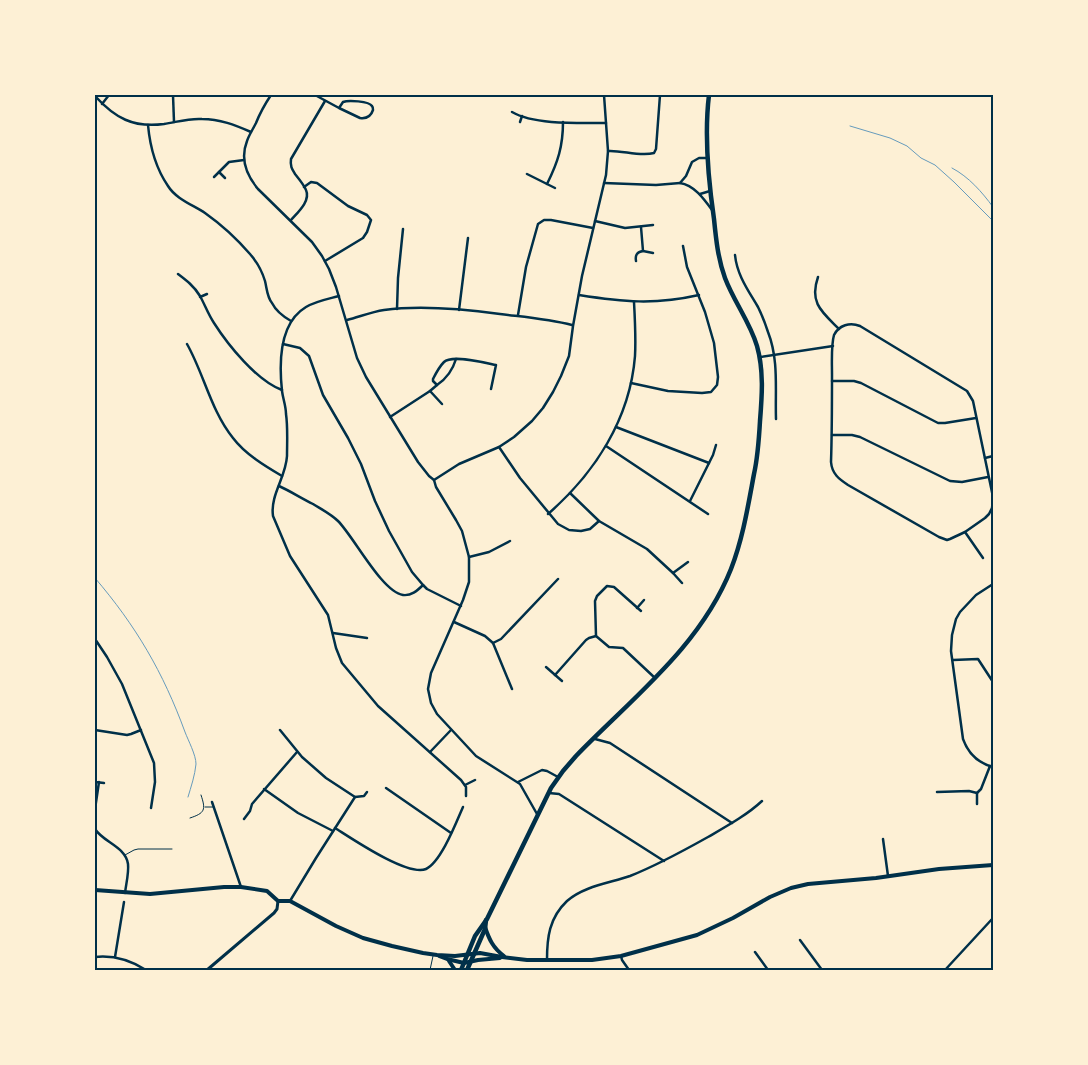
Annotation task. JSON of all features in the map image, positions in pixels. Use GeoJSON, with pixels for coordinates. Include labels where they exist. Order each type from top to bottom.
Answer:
{"type":"FeatureCollection","features":[{"type":"Feature","properties":{"kind":"main road"},"geometry":{"type":"LineString","coordinates":[[467,970],[487,919],[537,814],[558,777],[576,756],[655,678],[682,649],[705,620],[726,580],[738,550],[758,458],[762,374],[760,358],[751,328],[730,288],[718,253],[707,158],[708,95]]}},
{"type":"Feature","properties":{"kind":"main road"},"geometry":{"type":"LineString","coordinates":[[95,890],[160,894],[241,887],[267,891],[278,901],[290,901],[336,926],[363,938],[435,955],[455,956],[474,953],[547,960],[592,960],[621,956],[708,931],[770,897],[793,888],[814,883],[993,865]]}},
{"type":"Feature","properties":{"kind":"main road"},"geometry":{"type":"LineString","coordinates":[[461,970],[467,954],[487,919]]}},
{"type":"Feature","properties":{"kind":"main road"},"geometry":{"type":"LineString","coordinates":[[485,926],[493,946],[504,957]]}},
{"type":"Feature","properties":{"kind":"main road"},"geometry":{"type":"LineString","coordinates":[[435,955],[447,960],[464,962],[504,957]]}},
{"type":"Feature","properties":{"kind":"main road"},"geometry":{"type":"LineString","coordinates":[[447,960],[456,970]]}},
{"type":"Feature","properties":{"kind":"street"},"geometry":{"type":"LineString","coordinates":[[102,104],[109,95]]}},
{"type":"Feature","properties":{"kind":"street"},"geometry":{"type":"LineString","coordinates":[[173,95],[174,122]]}},
{"type":"Feature","properties":{"kind":"street"},"geometry":{"type":"LineString","coordinates":[[271,95],[261,111],[245,147],[244,160],[248,174],[253,183],[315,246],[325,261],[339,296],[347,320],[348,330],[369,384],[418,462],[434,480],[436,487],[460,526],[465,540],[469,557],[467,591],[434,665],[428,689],[429,699],[432,707],[476,756],[518,782],[537,814]]}},
{"type":"Feature","properties":{"kind":"street"},"geometry":{"type":"LineString","coordinates":[[315,95],[324,101],[339,108],[362,118],[369,116],[373,110],[370,104],[349,100],[343,102],[339,108]]}},
{"type":"Feature","properties":{"kind":"street"},"geometry":{"type":"LineString","coordinates":[[434,480],[460,464],[499,447],[514,437],[538,414],[558,384],[567,362],[584,267],[607,167],[608,151],[604,95]]}},
{"type":"Feature","properties":{"kind":"street"},"geometry":{"type":"LineString","coordinates":[[608,151],[654,153],[656,149],[660,95]]}},
{"type":"Feature","properties":{"kind":"street"},"geometry":{"type":"LineString","coordinates":[[95,96],[113,113],[129,122],[148,125],[201,119],[219,120],[251,132]]}},
{"type":"Feature","properties":{"kind":"street"},"geometry":{"type":"LineString","coordinates":[[291,220],[306,200],[307,192],[292,169],[291,159],[324,101]]}},
{"type":"Feature","properties":{"kind":"street"},"geometry":{"type":"LineString","coordinates":[[512,112],[535,120],[606,123]]}},
{"type":"Feature","properties":{"kind":"street"},"geometry":{"type":"LineString","coordinates":[[520,122],[522,116]]}},
{"type":"Feature","properties":{"kind":"street"},"geometry":{"type":"LineString","coordinates":[[547,184],[560,154],[563,122]]}},
{"type":"Feature","properties":{"kind":"street"},"geometry":{"type":"LineString","coordinates":[[148,125],[154,160],[169,189],[207,214],[243,246],[260,268],[272,303],[282,315],[291,321]]}},
{"type":"Feature","properties":{"kind":"street"},"geometry":{"type":"LineString","coordinates":[[680,183],[686,176],[692,162],[699,158],[707,158]]}},
{"type":"Feature","properties":{"kind":"street"},"geometry":{"type":"LineString","coordinates":[[214,177],[229,162],[244,160]]}},
{"type":"Feature","properties":{"kind":"street"},"geometry":{"type":"LineString","coordinates":[[218,172],[225,178]]}},
{"type":"Feature","properties":{"kind":"street"},"geometry":{"type":"LineString","coordinates":[[527,174],[555,188]]}},
{"type":"Feature","properties":{"kind":"street"},"geometry":{"type":"LineString","coordinates":[[304,187],[311,182],[315,182],[348,206],[370,218],[371,222],[365,236],[325,261]]}},
{"type":"Feature","properties":{"kind":"street"},"geometry":{"type":"LineString","coordinates":[[604,183],[656,185],[680,183],[688,185],[699,194],[713,211]]}},
{"type":"Feature","properties":{"kind":"street"},"geometry":{"type":"LineString","coordinates":[[699,194],[710,191]]}},
{"type":"Feature","properties":{"kind":"street"},"geometry":{"type":"LineString","coordinates":[[518,316],[526,267],[538,224],[544,220],[551,220],[593,228]]}},
{"type":"Feature","properties":{"kind":"street"},"geometry":{"type":"LineString","coordinates":[[595,221],[624,228],[653,225]]}},
{"type":"Feature","properties":{"kind":"street"},"geometry":{"type":"LineString","coordinates":[[641,227],[643,251]]}},
{"type":"Feature","properties":{"kind":"street"},"geometry":{"type":"LineString","coordinates":[[397,308],[403,228]]}},
{"type":"Feature","properties":{"kind":"street"},"geometry":{"type":"LineString","coordinates":[[459,310],[468,238]]}},
{"type":"Feature","properties":{"kind":"street"},"geometry":{"type":"LineString","coordinates":[[630,383],[668,391],[702,393],[711,392],[718,381],[717,363],[709,324],[687,267],[683,246]]}},
{"type":"Feature","properties":{"kind":"street"},"geometry":{"type":"LineString","coordinates":[[636,261],[637,253],[643,251],[653,253]]}},
{"type":"Feature","properties":{"kind":"street"},"geometry":{"type":"LineString","coordinates":[[735,255],[742,280],[769,334],[774,355],[776,419]]}},
{"type":"Feature","properties":{"kind":"street"},"geometry":{"type":"LineString","coordinates":[[730,261],[736,260]]}},
{"type":"Feature","properties":{"kind":"street"},"geometry":{"type":"LineString","coordinates":[[178,274],[194,287],[213,322],[237,353],[267,382],[282,390]]}},
{"type":"Feature","properties":{"kind":"street"},"geometry":{"type":"LineString","coordinates":[[818,277],[816,302],[839,329]]}},
{"type":"Feature","properties":{"kind":"street"},"geometry":{"type":"LineString","coordinates":[[200,297],[207,294]]}},
{"type":"Feature","properties":{"kind":"street"},"geometry":{"type":"LineString","coordinates":[[579,294],[634,302],[661,301],[699,295]]}},
{"type":"Feature","properties":{"kind":"street"},"geometry":{"type":"LineString","coordinates":[[339,296],[306,307],[291,321],[286,333],[281,359],[282,390],[286,414],[286,462],[272,510],[276,525],[290,556],[328,615],[336,648],[342,663],[378,706],[465,785],[467,790],[466,796]]}},
{"type":"Feature","properties":{"kind":"street"},"geometry":{"type":"LineString","coordinates":[[548,514],[590,470],[606,446],[627,400],[635,347],[634,302]]}},
{"type":"Feature","properties":{"kind":"street"},"geometry":{"type":"LineString","coordinates":[[347,320],[382,310],[397,308],[459,310],[518,316],[573,326]]}},
{"type":"Feature","properties":{"kind":"street"},"geometry":{"type":"LineString","coordinates":[[847,324],[860,326],[963,388],[971,397],[993,498],[992,508],[985,518],[965,532],[947,540],[839,479],[831,467],[833,346],[834,335],[839,329],[847,324]]}},
{"type":"Feature","properties":{"kind":"street"},"geometry":{"type":"LineString","coordinates":[[187,344],[229,434],[239,445],[282,476]]}},
{"type":"Feature","properties":{"kind":"street"},"geometry":{"type":"LineString","coordinates":[[284,344],[300,348],[309,356],[324,395],[361,464],[389,531],[407,563],[423,586],[461,606]]}},
{"type":"Feature","properties":{"kind":"street"},"geometry":{"type":"LineString","coordinates":[[760,358],[833,346]]}},
{"type":"Feature","properties":{"kind":"street"},"geometry":{"type":"LineString","coordinates":[[390,417],[437,386],[450,372],[456,359]]}},
{"type":"Feature","properties":{"kind":"street"},"geometry":{"type":"LineString","coordinates":[[437,386],[433,379],[444,362],[456,359],[496,365],[491,389]]}},
{"type":"Feature","properties":{"kind":"street"},"geometry":{"type":"LineString","coordinates":[[832,381],[854,381],[938,422],[976,418]]}},
{"type":"Feature","properties":{"kind":"street"},"geometry":{"type":"LineString","coordinates":[[430,391],[442,404]]}},
{"type":"Feature","properties":{"kind":"street"},"geometry":{"type":"LineString","coordinates":[[771,415],[776,414]]}},
{"type":"Feature","properties":{"kind":"street"},"geometry":{"type":"LineString","coordinates":[[616,427],[709,463]]}},
{"type":"Feature","properties":{"kind":"street"},"geometry":{"type":"LineString","coordinates":[[832,435],[860,437],[950,481],[962,482],[988,477]]}},
{"type":"Feature","properties":{"kind":"street"},"geometry":{"type":"LineString","coordinates":[[690,502],[716,445]]}},
{"type":"Feature","properties":{"kind":"street"},"geometry":{"type":"LineString","coordinates":[[606,446],[708,514]]}},
{"type":"Feature","properties":{"kind":"street"},"geometry":{"type":"LineString","coordinates":[[499,447],[520,478],[558,524],[572,531],[581,531],[590,529],[599,521]]}},
{"type":"Feature","properties":{"kind":"street"},"geometry":{"type":"LineString","coordinates":[[985,458],[993,456]]}},
{"type":"Feature","properties":{"kind":"street"},"geometry":{"type":"LineString","coordinates":[[279,486],[327,512],[336,519],[370,565],[396,593],[403,595],[411,594],[423,586]]}},
{"type":"Feature","properties":{"kind":"street"},"geometry":{"type":"LineString","coordinates":[[570,492],[599,521],[642,545],[674,573],[682,583]]}},
{"type":"Feature","properties":{"kind":"street"},"geometry":{"type":"LineString","coordinates":[[965,532],[983,558]]}},
{"type":"Feature","properties":{"kind":"street"},"geometry":{"type":"LineString","coordinates":[[469,557],[488,552],[510,541]]}},
{"type":"Feature","properties":{"kind":"street"},"geometry":{"type":"LineString","coordinates":[[674,573],[688,562]]}},
{"type":"Feature","properties":{"kind":"street"},"geometry":{"type":"LineString","coordinates":[[493,643],[501,639],[558,579]]}},
{"type":"Feature","properties":{"kind":"street"},"geometry":{"type":"LineString","coordinates":[[977,804],[977,794],[992,766],[974,757],[963,739],[951,642],[956,619],[960,612],[971,599],[993,584]]}},
{"type":"Feature","properties":{"kind":"street"},"geometry":{"type":"LineString","coordinates":[[641,611],[614,587],[606,587],[597,596],[595,601],[596,636],[609,647],[623,648],[655,678]]}},
{"type":"Feature","properties":{"kind":"street"},"geometry":{"type":"LineString","coordinates":[[637,608],[644,600]]}},
{"type":"Feature","properties":{"kind":"street"},"geometry":{"type":"LineString","coordinates":[[454,622],[485,636],[493,643],[512,689]]}},
{"type":"Feature","properties":{"kind":"street"},"geometry":{"type":"LineString","coordinates":[[333,633],[367,638]]}},
{"type":"Feature","properties":{"kind":"street"},"geometry":{"type":"LineString","coordinates":[[555,675],[586,640],[596,636]]}},
{"type":"Feature","properties":{"kind":"street"},"geometry":{"type":"LineString","coordinates":[[95,639],[122,684],[151,753],[155,768],[151,808]]}},
{"type":"Feature","properties":{"kind":"street"},"geometry":{"type":"LineString","coordinates":[[952,660],[978,659],[993,682]]}},
{"type":"Feature","properties":{"kind":"street"},"geometry":{"type":"LineString","coordinates":[[546,667],[562,681]]}},
{"type":"Feature","properties":{"kind":"street"},"geometry":{"type":"LineString","coordinates":[[95,730],[131,734],[141,730]]}},
{"type":"Feature","properties":{"kind":"street"},"geometry":{"type":"LineString","coordinates":[[280,730],[298,752],[326,778],[356,797],[364,796],[367,792]]}},
{"type":"Feature","properties":{"kind":"street"},"geometry":{"type":"LineString","coordinates":[[430,752],[451,730]]}},
{"type":"Feature","properties":{"kind":"street"},"geometry":{"type":"LineString","coordinates":[[593,739],[604,740],[610,743],[732,823]]}},
{"type":"Feature","properties":{"kind":"street"},"geometry":{"type":"LineString","coordinates":[[244,819],[250,811],[252,804],[264,789],[298,752]]}},
{"type":"Feature","properties":{"kind":"street"},"geometry":{"type":"LineString","coordinates":[[518,782],[542,770],[558,777]]}},
{"type":"Feature","properties":{"kind":"street"},"geometry":{"type":"LineString","coordinates":[[465,785],[475,780]]}},
{"type":"Feature","properties":{"kind":"street"},"geometry":{"type":"LineString","coordinates":[[95,809],[97,782],[104,783]]}},
{"type":"Feature","properties":{"kind":"street"},"geometry":{"type":"LineString","coordinates":[[386,788],[451,833]]}},
{"type":"Feature","properties":{"kind":"street"},"geometry":{"type":"LineString","coordinates":[[264,789],[298,813],[334,830],[386,859],[419,871],[426,869],[434,862],[444,847],[463,806]]}},
{"type":"Feature","properties":{"kind":"street"},"geometry":{"type":"LineString","coordinates":[[937,792],[969,791],[977,794]]}},
{"type":"Feature","properties":{"kind":"street"},"geometry":{"type":"LineString","coordinates":[[548,793],[559,794],[664,861]]}},
{"type":"Feature","properties":{"kind":"street"},"geometry":{"type":"LineString","coordinates":[[290,901],[356,797]]}},
{"type":"Feature","properties":{"kind":"street"},"geometry":{"type":"LineString","coordinates":[[547,960],[547,941],[550,926],[567,902],[581,892],[664,861],[732,823],[762,801]]}},
{"type":"Feature","properties":{"kind":"street"},"geometry":{"type":"LineString","coordinates":[[212,802],[241,887]]}},
{"type":"Feature","properties":{"kind":"street"},"geometry":{"type":"LineString","coordinates":[[95,829],[125,855],[128,863],[125,892]]}},
{"type":"Feature","properties":{"kind":"street"},"geometry":{"type":"LineString","coordinates":[[883,839],[888,876]]}},
{"type":"Feature","properties":{"kind":"street"},"geometry":{"type":"LineString","coordinates":[[207,970],[274,912],[277,909],[278,901]]}},
{"type":"Feature","properties":{"kind":"street"},"geometry":{"type":"LineString","coordinates":[[115,957],[124,902]]}},
{"type":"Feature","properties":{"kind":"street"},"geometry":{"type":"LineString","coordinates":[[945,970],[993,918]]}},
{"type":"Feature","properties":{"kind":"street"},"geometry":{"type":"LineString","coordinates":[[800,940],[822,970]]}},
{"type":"Feature","properties":{"kind":"street"},"geometry":{"type":"LineString","coordinates":[[755,952],[768,970]]}},
{"type":"Feature","properties":{"kind":"street"},"geometry":{"type":"LineString","coordinates":[[95,956],[115,957],[136,964],[146,970]]}},
{"type":"Feature","properties":{"kind":"street"},"geometry":{"type":"LineString","coordinates":[[621,956],[629,970]]}},
{"type":"Feature","properties":{"kind":"lane"},"geometry":{"type":"LineString","coordinates":[[190,818],[201,813],[204,807],[201,795]]}},
{"type":"Feature","properties":{"kind":"lane"},"geometry":{"type":"LineString","coordinates":[[204,807],[214,807]]}},
{"type":"Feature","properties":{"kind":"lane"},"geometry":{"type":"LineString","coordinates":[[125,855],[138,849],[172,849]]}},
{"type":"Feature","properties":{"kind":"lane"},"geometry":{"type":"LineString","coordinates":[[430,970],[435,955]]}},
{"type":"Feature","properties":{"kind":"waterway"},"geometry":{"type":"LineString","coordinates":[[850,126],[890,138],[907,146],[921,158],[935,165],[993,221]]}},
{"type":"Feature","properties":{"kind":"waterway"},"geometry":{"type":"LineString","coordinates":[[952,168],[975,185],[993,207]]}},
{"type":"Feature","properties":{"kind":"waterway"},"geometry":{"type":"LineString","coordinates":[[95,578],[136,632],[158,670],[176,710],[196,760],[195,772],[188,797]]}}]}
